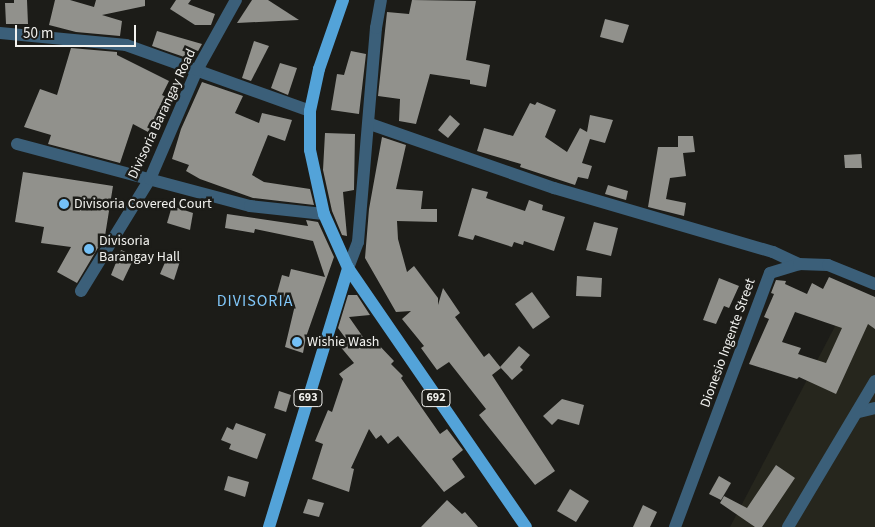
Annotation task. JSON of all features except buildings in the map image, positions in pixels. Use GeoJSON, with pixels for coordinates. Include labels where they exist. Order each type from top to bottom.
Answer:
{"type":"FeatureCollection","features":[{"type":"Feature","properties":{"kind":"main road","name":"692"},"geometry":{"type":"LineString","coordinates":[[344,0],[319,69],[310,111],[310,150],[324,214],[348,268],[526,527]]}},
{"type":"Feature","properties":{"kind":"main road","name":"693"},"geometry":{"type":"LineString","coordinates":[[269,527],[348,268]]}},
{"type":"Feature","properties":{"kind":"street","name":"Divisoria Barangay Road"},"geometry":{"type":"LineString","coordinates":[[81,291],[150,179],[196,70],[236,0]]}},
{"type":"Feature","properties":{"kind":"street"},"geometry":{"type":"LineString","coordinates":[[348,268],[358,242],[370,124],[376,28],[381,0]]}},
{"type":"Feature","properties":{"kind":"street"},"geometry":{"type":"LineString","coordinates":[[0,33],[126,45],[310,111]]}},
{"type":"Feature","properties":{"kind":"street"},"geometry":{"type":"LineString","coordinates":[[370,124],[554,188],[773,252],[799,264]]}},
{"type":"Feature","properties":{"kind":"street"},"geometry":{"type":"LineString","coordinates":[[17,144],[250,206],[324,214]]}},
{"type":"Feature","properties":{"kind":"street","name":"Dionesio Ingente Street"},"geometry":{"type":"LineString","coordinates":[[675,527],[770,273],[799,264],[828,265],[875,284]]}},
{"type":"Feature","properties":{"kind":"street"},"geometry":{"type":"LineString","coordinates":[[788,527],[859,412],[875,381]]}},
{"type":"Feature","properties":{"kind":"street"},"geometry":{"type":"LineString","coordinates":[[859,412],[875,408]]}},
{"type":"Feature","properties":{"kind":"shaded area"},"geometry":{"type":"Polygon","coordinates":[[[854,290],[875,301],[875,527],[730,527],[854,290]]]}},
{"type":"Feature","properties":{"kind":"place","name":"Divisoria Covered Court"},"geometry":{"type":"Point","coordinates":[64,204]}},
{"type":"Feature","properties":{"kind":"place","name":"Divisoria Barangay Hall"},"geometry":{"type":"Point","coordinates":[89,249]}},
{"type":"Feature","properties":{"kind":"place","name":"Wishie Wash"},"geometry":{"type":"Point","coordinates":[297,342]}},
{"type":"Feature","properties":{"kind":"district","name":"DIVISORIA"},"geometry":{"type":"Point","coordinates":[255,301]}}]}
